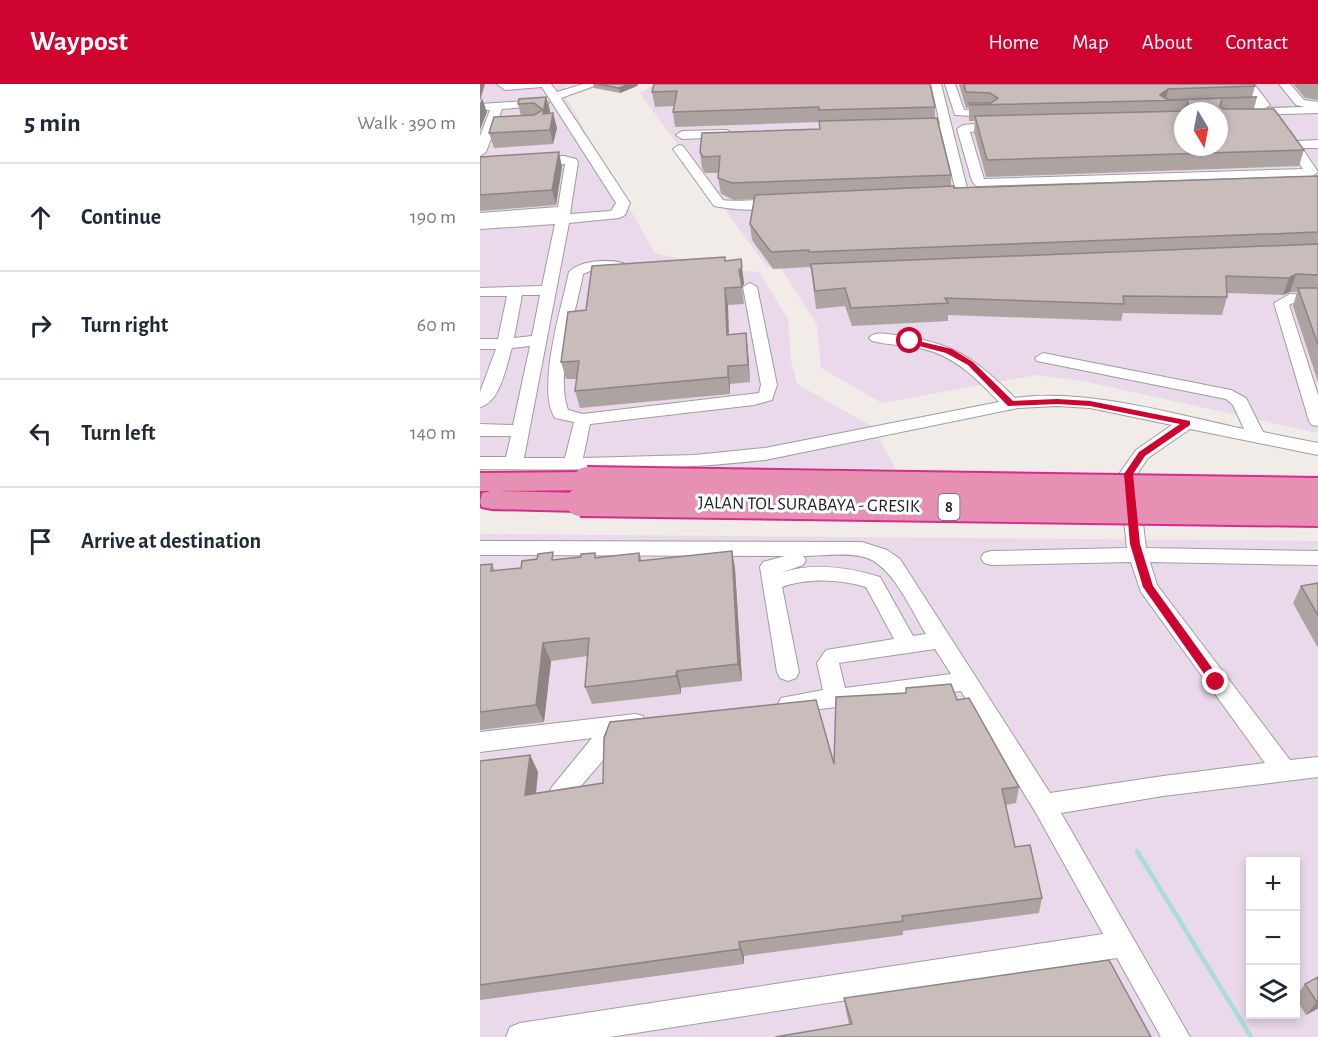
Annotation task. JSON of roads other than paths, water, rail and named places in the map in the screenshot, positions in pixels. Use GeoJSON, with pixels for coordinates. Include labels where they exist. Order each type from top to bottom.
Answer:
{"type":"FeatureCollection","features":[{"type":"Feature","properties":{"kind":"highway","name":"JALAN TOL SURABAYA - GRESIK"},"geometry":{"type":"LineString","coordinates":[[480,482],[1318,492]]}},
{"type":"Feature","properties":{"kind":"highway","name":"JALAN TOL SURABAYA - GRESIK"},"geometry":{"type":"LineString","coordinates":[[480,500],[580,482],[1318,512]]}},
{"type":"Feature","properties":{"kind":"street"},"geometry":{"type":"LineString","coordinates":[[502,84],[505,87],[540,84]]}},
{"type":"Feature","properties":{"kind":"street"},"geometry":{"type":"LineString","coordinates":[[480,217],[614,215],[620,212],[623,202],[546,84]]}},
{"type":"Feature","properties":{"kind":"street"},"geometry":{"type":"LineString","coordinates":[[1228,112],[1263,106],[1264,103],[1248,84]]}},
{"type":"Feature","properties":{"kind":"street"},"geometry":{"type":"LineString","coordinates":[[1284,84],[1300,103],[1318,105]]}},
{"type":"Feature","properties":{"kind":"street"},"geometry":{"type":"LineString","coordinates":[[480,106],[556,99],[587,86]]}},
{"type":"Feature","properties":{"kind":"street"},"geometry":{"type":"LineString","coordinates":[[1006,120],[961,114],[951,87],[936,87],[953,156],[957,196],[1085,186],[1214,181],[1312,172],[1277,121],[1272,118],[1228,115]]}},
{"type":"Feature","properties":{"kind":"street"},"geometry":{"type":"LineString","coordinates":[[484,152],[497,125],[498,105]]}},
{"type":"Feature","properties":{"kind":"street"},"geometry":{"type":"LineString","coordinates":[[1228,114],[1286,111],[1316,116]]}},
{"type":"Feature","properties":{"kind":"street"},"geometry":{"type":"LineString","coordinates":[[898,128],[1006,120]]}},
{"type":"Feature","properties":{"kind":"street"},"geometry":{"type":"LineString","coordinates":[[1006,120],[964,128],[969,155],[978,181],[981,183],[1085,186]]}},
{"type":"Feature","properties":{"kind":"street"},"geometry":{"type":"LineString","coordinates":[[682,135],[744,133]]}},
{"type":"Feature","properties":{"kind":"street"},"geometry":{"type":"LineString","coordinates":[[1294,145],[1311,142],[1318,155]]}},
{"type":"Feature","properties":{"kind":"street"},"geometry":{"type":"LineString","coordinates":[[679,149],[719,203],[734,206],[791,203]]}},
{"type":"Feature","properties":{"kind":"street"},"geometry":{"type":"LineString","coordinates":[[953,156],[969,155]]}},
{"type":"Feature","properties":{"kind":"street"},"geometry":{"type":"LineString","coordinates":[[480,165],[564,160],[572,162],[564,215],[547,290],[514,463]]}},
{"type":"Feature","properties":{"kind":"street"},"geometry":{"type":"LineString","coordinates":[[1214,181],[1318,183]]}},
{"type":"Feature","properties":{"kind":"street"},"geometry":{"type":"LineString","coordinates":[[480,225],[564,215]]}},
{"type":"Feature","properties":{"kind":"street"},"geometry":{"type":"LineString","coordinates":[[633,266],[588,267],[576,272],[561,344],[556,383],[556,407],[561,414],[583,419],[754,400],[766,396],[769,385],[750,287]]}},
{"type":"Feature","properties":{"kind":"street"},"geometry":{"type":"LineString","coordinates":[[480,292],[547,290]]}},
{"type":"Feature","properties":{"kind":"street"},"geometry":{"type":"LineString","coordinates":[[480,402],[488,393],[505,344],[515,292]]}},
{"type":"Feature","properties":{"kind":"street"},"geometry":{"type":"LineString","coordinates":[[1318,299],[1290,298],[1281,303],[1318,416]]}},
{"type":"Feature","properties":{"kind":"street"},"geometry":{"type":"LineString","coordinates":[[877,338],[910,341],[949,351],[979,370],[1011,404]]}},
{"type":"Feature","properties":{"kind":"street"},"geometry":{"type":"LineString","coordinates":[[480,344],[537,340]]}},
{"type":"Feature","properties":{"kind":"street"},"geometry":{"type":"LineString","coordinates":[[1043,358],[1232,395],[1240,402],[1257,437]]}},
{"type":"Feature","properties":{"kind":"street"},"geometry":{"type":"LineString","coordinates":[[480,463],[514,463],[580,482],[730,459],[1011,404],[1057,401],[1090,403],[1318,449]]}},
{"type":"Feature","properties":{"kind":"street"},"geometry":{"type":"LineString","coordinates":[[580,482],[580,438],[583,419]]}},
{"type":"Feature","properties":{"kind":"street"},"geometry":{"type":"LineString","coordinates":[[1187,423],[1142,454],[1128,474],[1137,555],[1148,587],[1284,771]]}},
{"type":"Feature","properties":{"kind":"street"},"geometry":{"type":"LineString","coordinates":[[480,430],[520,430]]}},
{"type":"Feature","properties":{"kind":"street"},"geometry":{"type":"LineString","coordinates":[[480,548],[804,561],[862,549],[880,555],[892,564],[1044,805],[1176,1037]]}},
{"type":"Feature","properties":{"kind":"street"},"geometry":{"type":"LineString","coordinates":[[991,558],[1137,555],[1318,558]]}},
{"type":"Feature","properties":{"kind":"street"},"geometry":{"type":"LineString","coordinates":[[788,672],[771,583],[804,561]]}},
{"type":"Feature","properties":{"kind":"street"},"geometry":{"type":"LineString","coordinates":[[804,561],[873,582],[908,646]]}},
{"type":"Feature","properties":{"kind":"street"},"geometry":{"type":"LineString","coordinates":[[836,698],[828,663],[832,656],[941,640]]}},
{"type":"Feature","properties":{"kind":"street"},"geometry":{"type":"LineString","coordinates":[[766,706],[966,681]]}},
{"type":"Feature","properties":{"kind":"street"},"geometry":{"type":"LineString","coordinates":[[480,742],[651,721]]}},
{"type":"Feature","properties":{"kind":"street"},"geometry":{"type":"LineString","coordinates":[[560,794],[603,744],[605,727]]}},
{"type":"Feature","properties":{"kind":"street"},"geometry":{"type":"LineString","coordinates":[[1044,805],[1163,786],[1318,767]]}},
{"type":"Feature","properties":{"kind":"street"},"geometry":{"type":"LineString","coordinates":[[520,1037],[1124,944]]}},
{"type":"Feature","properties":{"kind":"waterway"},"geometry":{"type":"LineString","coordinates":[[1137,851],[1251,1037]]}}]}
